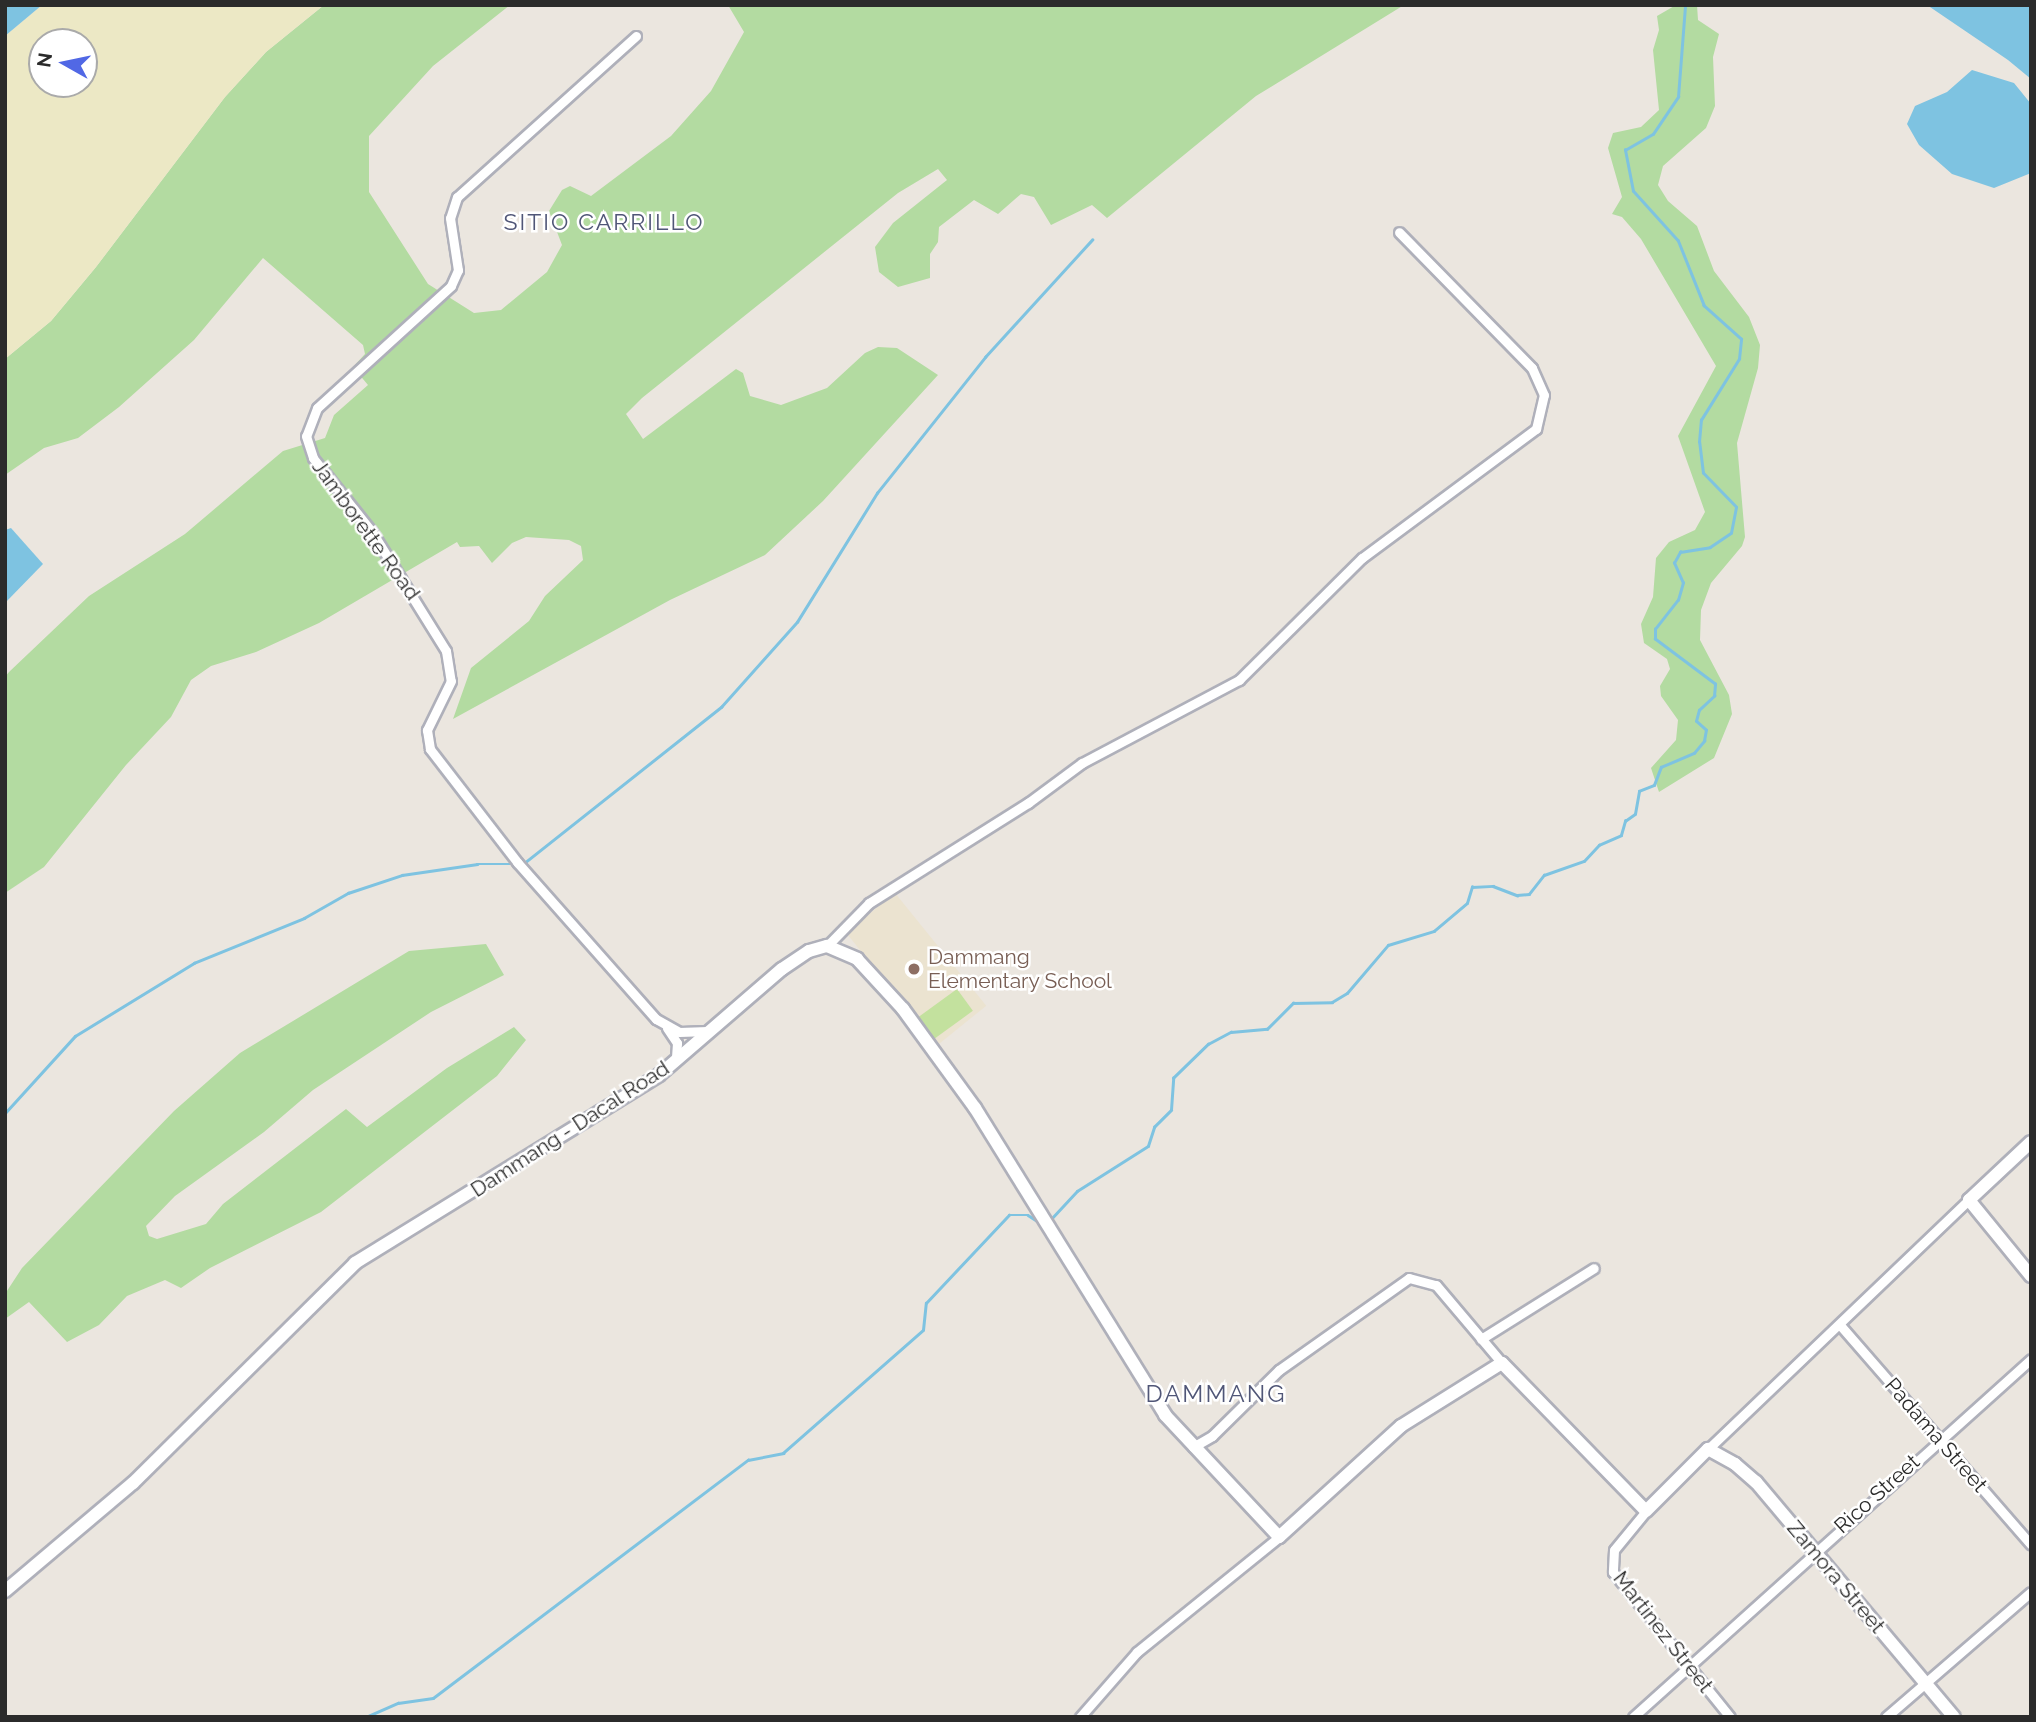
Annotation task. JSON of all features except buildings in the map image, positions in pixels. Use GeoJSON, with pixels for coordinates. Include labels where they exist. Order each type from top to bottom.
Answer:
{"type":"FeatureCollection","features":[{"type":"Feature","properties":{"kind":"street","name":"Jamborette Road"},"geometry":{"type":"LineString","coordinates":[[636,36],[555,104],[457,197],[450,218],[458,270],[451,286],[317,408],[307,426],[307,446],[313,458],[372,532],[446,651],[451,681],[427,730],[430,749],[517,862],[667,1027]]}},
{"type":"Feature","properties":{"kind":"street"},"geometry":{"type":"LineString","coordinates":[[1279,1537],[1193,1447],[1145,1387],[1052,1231],[961,1088],[903,1009],[858,959],[827,946],[869,903],[1018,809],[1082,763],[1239,680],[1371,551],[1536,429],[1544,395],[1532,368],[1399,232]]}},
{"type":"Feature","properties":{"kind":"street","name":"Dammang - Dacal Road"},"geometry":{"type":"LineString","coordinates":[[5,1591],[133,1483],[355,1263],[525,1161],[676,1061],[798,957],[827,946]]}},
{"type":"Feature","properties":{"kind":"street"},"geometry":{"type":"LineString","coordinates":[[667,1027],[692,1034],[709,1031]]}},
{"type":"Feature","properties":{"kind":"street"},"geometry":{"type":"LineString","coordinates":[[667,1027],[677,1043],[676,1061]]}},
{"type":"Feature","properties":{"kind":"street"},"geometry":{"type":"LineString","coordinates":[[1193,1447],[1212,1436],[1269,1377],[1403,1279],[1421,1278],[1436,1285],[1502,1363],[1646,1511],[2031,1142]]}},
{"type":"Feature","properties":{"kind":"street"},"geometry":{"type":"LineString","coordinates":[[1969,1200],[2031,1276]]}},
{"type":"Feature","properties":{"kind":"street"},"geometry":{"type":"LineString","coordinates":[[1481,1339],[1594,1268]]}},
{"type":"Feature","properties":{"kind":"street","name":"Padama Street"},"geometry":{"type":"LineString","coordinates":[[1840,1325],[2031,1545]]}},
{"type":"Feature","properties":{"kind":"street","name":"Rico Street"},"geometry":{"type":"LineString","coordinates":[[1633,1717],[1814,1550],[2031,1359]]}},
{"type":"Feature","properties":{"kind":"street"},"geometry":{"type":"LineString","coordinates":[[1080,1717],[1137,1651],[1279,1537],[1401,1426],[1502,1363]]}},
{"type":"Feature","properties":{"kind":"street","name":"Zamora Street"},"geometry":{"type":"LineString","coordinates":[[1708,1449],[1756,1482],[1954,1717]]}},
{"type":"Feature","properties":{"kind":"street","name":"Martinez Street"},"geometry":{"type":"LineString","coordinates":[[1646,1511],[1614,1550],[1613,1572],[1731,1717]]}},
{"type":"Feature","properties":{"kind":"street"},"geometry":{"type":"LineString","coordinates":[[1886,1717],[2031,1592]]}},
{"type":"Feature","properties":{"kind":"shaded area","name":"Dammang Elementary School"},"geometry":{"type":"Polygon","coordinates":[[[895,893],[986,1006],[937,1045],[846,933],[895,893]]]}},
{"type":"Feature","properties":{"kind":"green space"},"geometry":{"type":"Polygon","coordinates":[[[324,5],[510,5],[433,66],[369,136],[369,192],[428,284],[474,313],[501,310],[547,272],[562,245],[549,211],[562,190],[570,186],[591,196],[671,136],[711,91],[744,32],[728,5],[1404,5],[1256,96],[1107,218],[1092,205],[1051,225],[1034,197],[1021,194],[998,214],[974,200],[939,227],[938,242],[930,254],[930,278],[898,287],[879,272],[875,247],[893,223],[947,180],[938,169],[898,193],[642,398],[626,414],[643,439],[736,369],[743,373],[750,396],[781,405],[827,388],[865,353],[878,347],[897,348],[938,375],[823,501],[765,555],[670,600],[453,719],[471,668],[529,621],[545,596],[583,560],[581,546],[569,540],[526,537],[512,543],[492,563],[479,546],[460,547],[457,542],[319,623],[256,652],[211,666],[191,680],[171,717],[126,765],[44,867],[5,893],[5,677],[89,596],[185,534],[283,451],[325,438],[334,415],[368,385],[353,367],[365,354],[363,345],[263,258],[194,340],[119,407],[78,438],[44,448],[5,475],[5,359],[51,321],[96,267],[225,97],[266,52],[324,5]]]}},
{"type":"Feature","properties":{"kind":"green space"},"geometry":{"type":"Polygon","coordinates":[[[1676,5],[1697,5],[1698,20],[1719,34],[1713,57],[1715,106],[1706,128],[1663,166],[1658,185],[1668,201],[1697,226],[1714,271],[1749,317],[1760,345],[1758,368],[1737,443],[1745,537],[1742,546],[1711,583],[1701,610],[1700,640],[1729,695],[1732,714],[1714,758],[1659,792],[1651,768],[1676,740],[1678,720],[1661,696],[1660,686],[1670,669],[1667,659],[1644,643],[1641,624],[1653,597],[1656,558],[1669,542],[1695,530],[1705,512],[1678,436],[1716,366],[1641,239],[1622,217],[1612,214],[1622,197],[1608,148],[1613,133],[1641,127],[1659,110],[1653,50],[1659,30],[1657,16],[1676,5]]]}},
{"type":"Feature","properties":{"kind":"green space"},"geometry":{"type":"Polygon","coordinates":[[[486,944],[504,975],[431,1012],[313,1090],[264,1132],[175,1196],[146,1226],[149,1236],[157,1239],[206,1224],[223,1204],[346,1109],[367,1127],[447,1068],[514,1027],[526,1040],[497,1076],[321,1212],[210,1268],[181,1288],[165,1280],[127,1296],[99,1325],[67,1342],[29,1302],[5,1319],[5,1294],[22,1268],[174,1111],[240,1053],[409,951],[486,944]]]}},
{"type":"Feature","properties":{"kind":"green space"},"geometry":{"type":"Polygon","coordinates":[[[957,989],[973,1011],[934,1039],[918,1017],[957,989]]]}},
{"type":"Feature","properties":{"kind":"sand"},"geometry":{"type":"Polygon","coordinates":[[[42,5],[324,5],[266,52],[225,97],[96,267],[51,321],[5,359],[5,36],[42,5]]]}},
{"type":"Feature","properties":{"kind":"water"},"geometry":{"type":"Polygon","coordinates":[[[5,5],[42,5],[5,36],[5,5]]]}},
{"type":"Feature","properties":{"kind":"water"},"geometry":{"type":"Polygon","coordinates":[[[1927,5],[2031,5],[2031,79],[2008,60],[1927,5]]]}},
{"type":"Feature","properties":{"kind":"water"},"geometry":{"type":"Polygon","coordinates":[[[1972,70],[2014,83],[2031,104],[2031,173],[1994,188],[1952,174],[1919,145],[1907,124],[1915,106],[1947,92],[1972,70]]]}},
{"type":"Feature","properties":{"kind":"water"},"geometry":{"type":"Polygon","coordinates":[[[11,528],[43,564],[5,603],[5,530],[11,528]]]}},
{"type":"Feature","properties":{"kind":"waterway"},"geometry":{"type":"LineString","coordinates":[[1051,1219],[1077,1191],[1148,1146],[1154,1127],[1171,1110],[1173,1078],[1208,1044],[1231,1032],[1267,1029],[1293,1003],[1332,1002],[1347,993],[1388,945],[1434,931],[1467,903],[1472,887],[1493,886],[1517,895],[1529,894],[1544,875],[1584,861],[1599,845],[1621,835],[1625,821],[1635,814],[1639,791],[1654,785],[1661,767],[1694,753],[1704,741],[1706,730],[1696,721],[1699,710],[1714,696],[1715,684],[1655,639],[1655,629],[1678,600],[1683,583],[1674,563],[1680,552],[1710,547],[1731,533],[1736,507],[1703,473],[1699,442],[1701,420],[1739,359],[1741,339],[1704,306],[1678,241],[1633,191],[1625,150],[1653,134],[1678,97],[1685,5]]}},
{"type":"Feature","properties":{"kind":"waterway"},"geometry":{"type":"LineString","coordinates":[[523,864],[721,707],[797,622],[877,493],[985,357],[1092,240]]}},
{"type":"Feature","properties":{"kind":"waterway"},"geometry":{"type":"LineString","coordinates":[[5,1113],[75,1036],[194,963],[304,918],[348,893],[402,875],[477,864],[517,864]]}},
{"type":"Feature","properties":{"kind":"waterway"},"geometry":{"type":"LineString","coordinates":[[366,1717],[398,1703],[433,1698],[748,1460],[783,1453],[923,1330],[926,1303],[1009,1215],[1028,1215],[1042,1224]]}},
{"type":"Feature","properties":{"kind":"place","name":"Dammang Elementary School"},"geometry":{"type":"Point","coordinates":[914,969]}},
{"type":"Feature","properties":{"kind":"district","name":"SITIO CARRILLO"},"geometry":{"type":"Point","coordinates":[604,222]}},
{"type":"Feature","properties":{"kind":"district","name":"DAMMANG"},"geometry":{"type":"Point","coordinates":[1216,1394]}}]}
